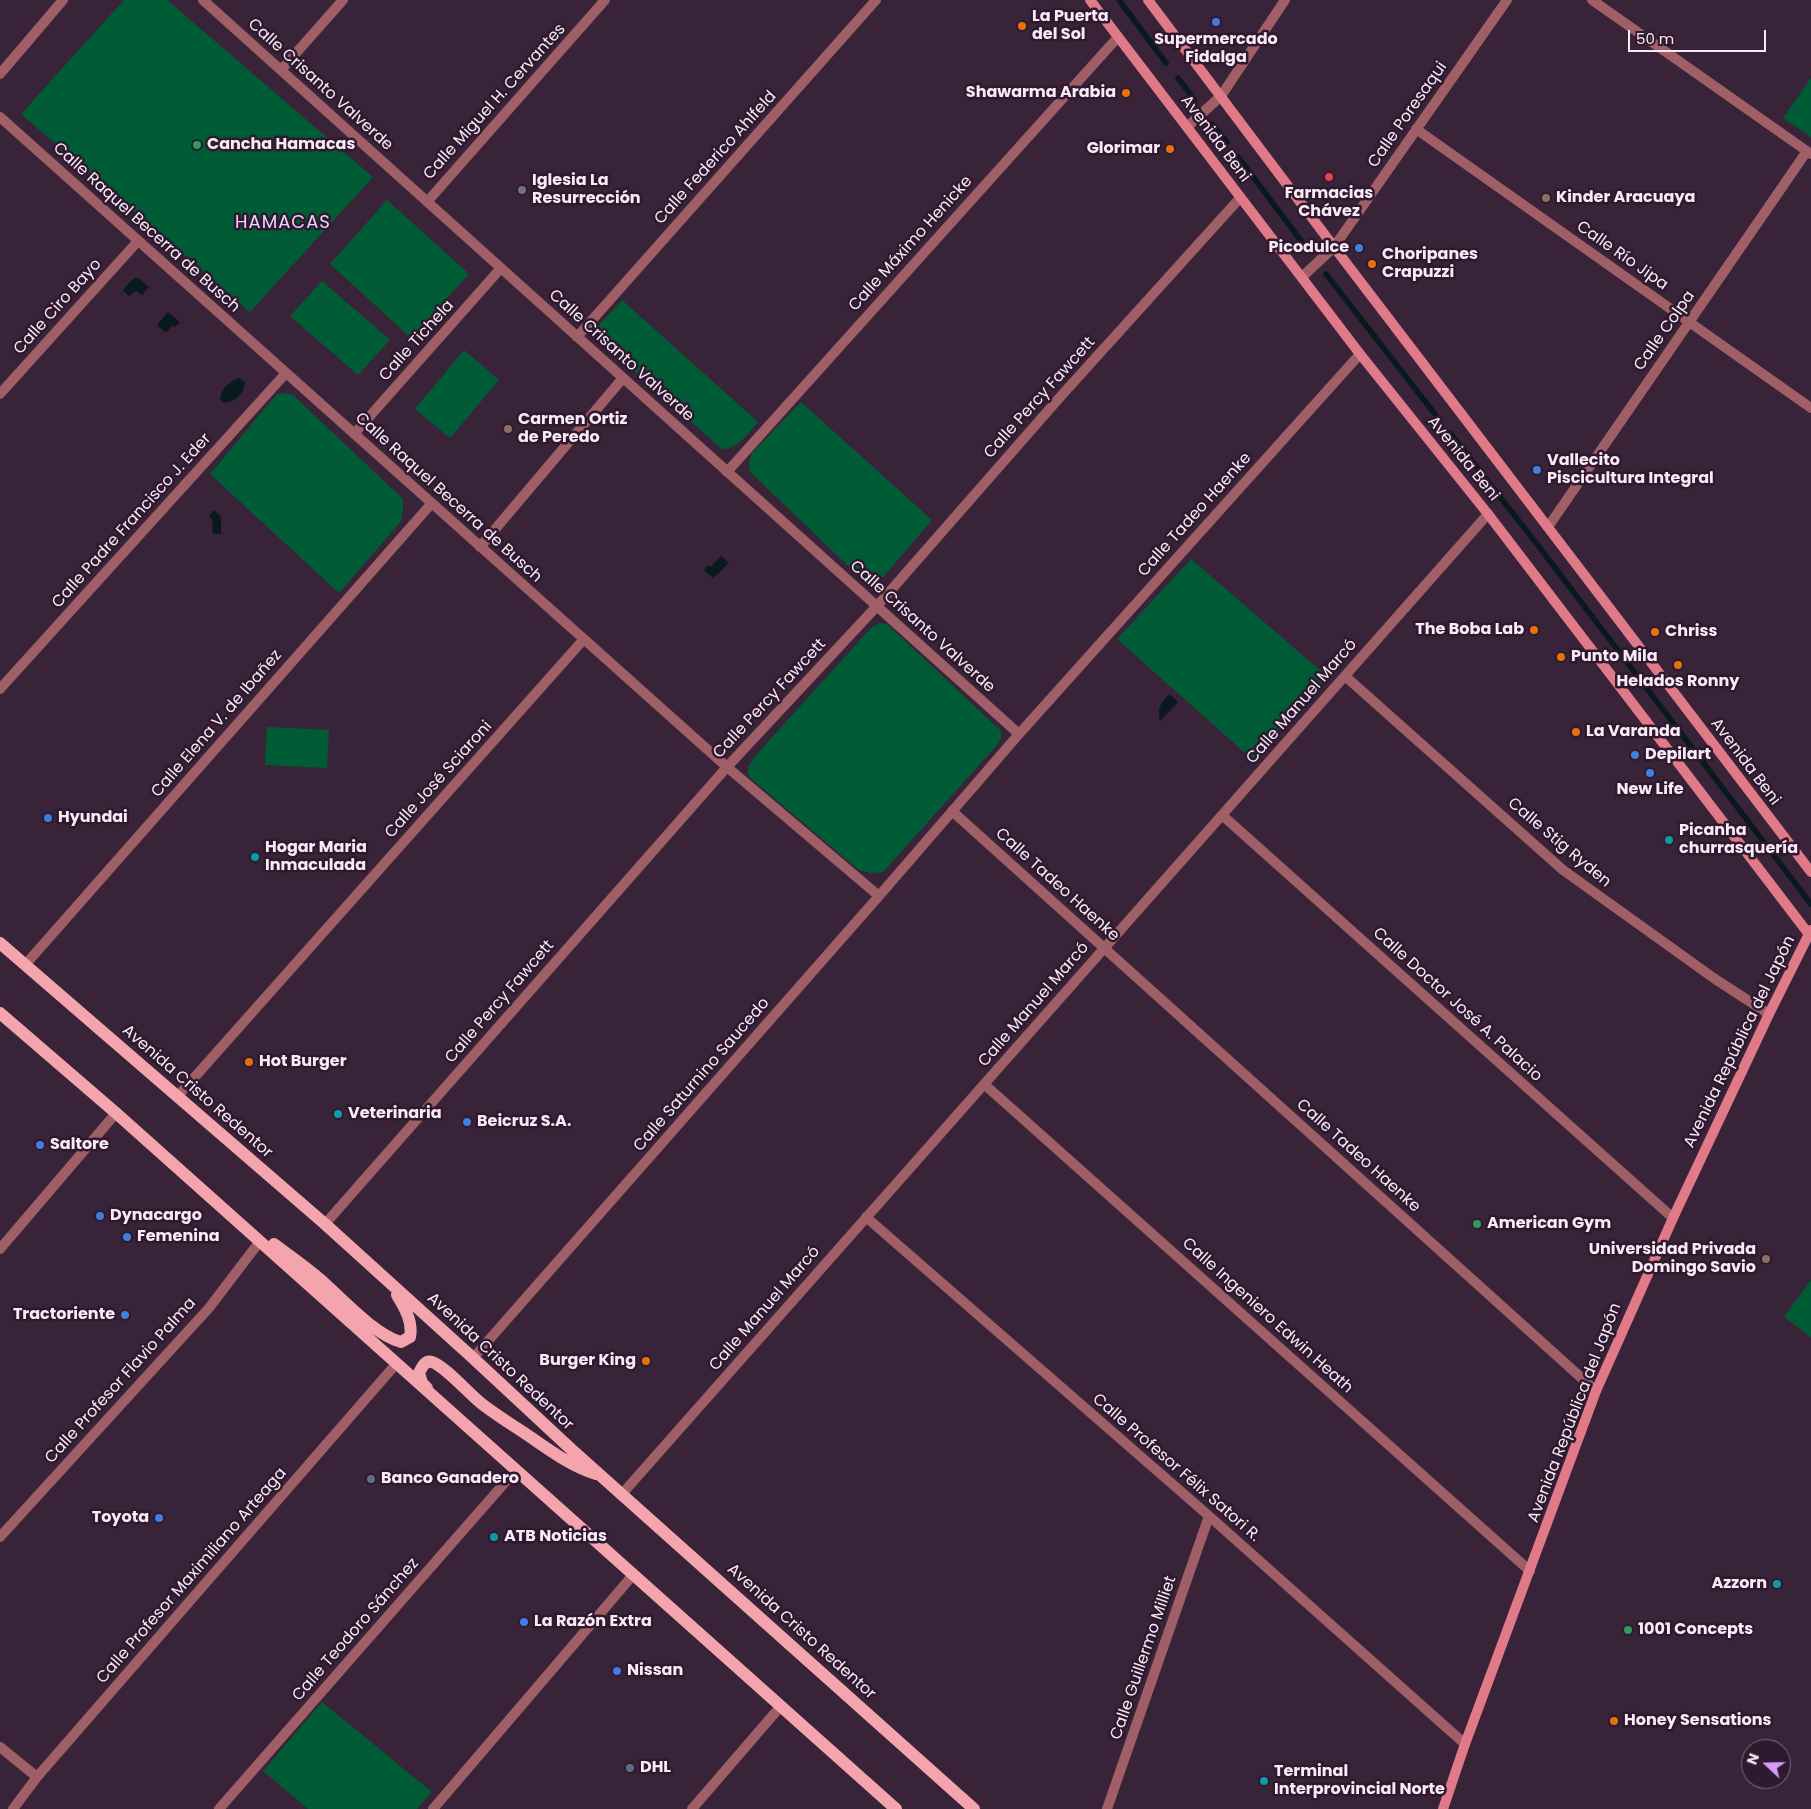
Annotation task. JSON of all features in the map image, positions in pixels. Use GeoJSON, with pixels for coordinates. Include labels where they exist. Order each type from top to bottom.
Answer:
{"type":"FeatureCollection","features":[{"type":"Feature","properties":{"kind":"main road","name":"Avenida Cristo Redentor"},"geometry":{"type":"LineString","coordinates":[[0,943],[325,1224],[603,1477],[974,1809]]}},
{"type":"Feature","properties":{"kind":"main road"},"geometry":{"type":"LineString","coordinates":[[0,1012],[260,1241],[515,1471],[896,1809]]}},
{"type":"Feature","properties":{"kind":"main road"},"geometry":{"type":"LineString","coordinates":[[238,1222],[261,1234],[312,1273],[377,1330],[392,1340],[401,1342],[410,1337],[410,1323],[404,1307],[390,1283]]}},
{"type":"Feature","properties":{"kind":"main road"},"geometry":{"type":"LineString","coordinates":[[445,1408],[422,1383],[419,1373],[427,1362],[434,1362],[480,1403],[560,1458],[603,1477]]}},
{"type":"Feature","properties":{"kind":"street"},"geometry":{"type":"LineString","coordinates":[[0,74],[63,0]]}},
{"type":"Feature","properties":{"kind":"street","name":"Calle Crisanto Valverde"},"geometry":{"type":"LineString","coordinates":[[203,0],[1019,734]]}},
{"type":"Feature","properties":{"kind":"street"},"geometry":{"type":"LineString","coordinates":[[281,70],[343,0]]}},
{"type":"Feature","properties":{"kind":"street","name":"Calle Miguel H. Cervantes"},"geometry":{"type":"LineString","coordinates":[[427,202],[605,0]]}},
{"type":"Feature","properties":{"kind":"street","name":"Calle Federico Ahlfeld"},"geometry":{"type":"LineString","coordinates":[[577,337],[876,0]]}},
{"type":"Feature","properties":{"kind":"street","name":"Avenida Beni"},"geometry":{"type":"LineString","coordinates":[[1090,0],[1360,354],[1488,514],[1810,934]]}},
{"type":"Feature","properties":{"kind":"street","name":"Avenida Beni"},"geometry":{"type":"LineString","coordinates":[[1148,0],[1811,872]]}},
{"type":"Feature","properties":{"kind":"street"},"geometry":{"type":"LineString","coordinates":[[1187,126],[1220,96],[1285,0]]}},
{"type":"Feature","properties":{"kind":"street","name":"Calle Poresaqui"},"geometry":{"type":"LineString","coordinates":[[1302,277],[1334,247],[1507,0]]}},
{"type":"Feature","properties":{"kind":"street"},"geometry":{"type":"LineString","coordinates":[[1592,0],[1809,152]]}},
{"type":"Feature","properties":{"kind":"street","name":"Calle Máximo Henicke"},"geometry":{"type":"LineString","coordinates":[[727,472],[1118,37]]}},
{"type":"Feature","properties":{"kind":"street","name":"Calle Raquel Becerra de Busch"},"geometry":{"type":"LineString","coordinates":[[0,117],[727,767],[879,896]]}},
{"type":"Feature","properties":{"kind":"street","name":"Calle Río Jipa"},"geometry":{"type":"LineString","coordinates":[[1416,129],[1811,408]]}},
{"type":"Feature","properties":{"kind":"street","name":"Calle Colpa"},"geometry":{"type":"LineString","coordinates":[[1548,527],[1809,152]]}},
{"type":"Feature","properties":{"kind":"street","name":"Calle Percy Fawcett"},"geometry":{"type":"LineString","coordinates":[[325,1224],[727,767],[877,606],[1061,396],[1240,198]]}},
{"type":"Feature","properties":{"kind":"street","name":"Calle Ciro Bayo"},"geometry":{"type":"LineString","coordinates":[[2,388],[138,241]]}},
{"type":"Feature","properties":{"kind":"street","name":"Calle Tichela"},"geometry":{"type":"LineString","coordinates":[[354,434],[501,268]]}},
{"type":"Feature","properties":{"kind":"street","name":"Calle Tadeo Haenke"},"geometry":{"type":"LineString","coordinates":[[1360,354],[1019,734],[952,812],[1596,1391]]}},
{"type":"Feature","properties":{"kind":"street","name":"Calle Padre Francisco J. Eder"},"geometry":{"type":"LineString","coordinates":[[0,689],[286,373]]}},
{"type":"Feature","properties":{"kind":"street"},"geometry":{"type":"LineString","coordinates":[[480,547],[623,378]]}},
{"type":"Feature","properties":{"kind":"street","name":"Calle Elena V. de Ibañez"},"geometry":{"type":"LineString","coordinates":[[25,964],[432,503]]}},
{"type":"Feature","properties":{"kind":"street","name":"Calle Manuel Marcó"},"geometry":{"type":"LineString","coordinates":[[622,1494],[1488,514]]}},
{"type":"Feature","properties":{"kind":"street","name":"Calle José Sciaroni"},"geometry":{"type":"LineString","coordinates":[[177,1097],[584,639]]}},
{"type":"Feature","properties":{"kind":"street","name":"Calle Stig Ryden"},"geometry":{"type":"LineString","coordinates":[[1345,676],[1562,870],[1715,980],[1769,1014]]}},
{"type":"Feature","properties":{"kind":"street","name":"Calle Saturnino Saucedo"},"geometry":{"type":"LineString","coordinates":[[474,1358],[952,812]]}},
{"type":"Feature","properties":{"kind":"street","name":"Calle Doctor José A. Palacio"},"geometry":{"type":"LineString","coordinates":[[1222,815],[1672,1218]]}},
{"type":"Feature","properties":{"kind":"street","name":"Avenida República del Japón"},"geometry":{"type":"LineString","coordinates":[[1443,1809],[1465,1744],[1596,1391],[1672,1218],[1769,1014],[1810,934]]}},
{"type":"Feature","properties":{"kind":"street","name":"Calle Ingeniero Edwin Heath"},"geometry":{"type":"LineString","coordinates":[[984,1084],[1530,1571]]}},
{"type":"Feature","properties":{"kind":"street"},"geometry":{"type":"LineString","coordinates":[[0,1249],[116,1113]]}},
{"type":"Feature","properties":{"kind":"street","name":"Calle Profesor Félix Satori R."},"geometry":{"type":"LineString","coordinates":[[866,1217],[1209,1516],[1465,1744]]}},
{"type":"Feature","properties":{"kind":"street","name":"Calle Profesor Flavio Palma"},"geometry":{"type":"LineString","coordinates":[[0,1537],[209,1308],[260,1241]]}},
{"type":"Feature","properties":{"kind":"street","name":"Calle Profesor Maximiliano Arteaga"},"geometry":{"type":"LineString","coordinates":[[13,1809],[37,1777],[396,1364]]}},
{"type":"Feature","properties":{"kind":"street","name":"Calle Teodoro Sánchez"},"geometry":{"type":"LineString","coordinates":[[219,1809],[515,1471]]}},
{"type":"Feature","properties":{"kind":"street","name":"Calle Guillermo Milliet"},"geometry":{"type":"LineString","coordinates":[[1108,1809],[1209,1516]]}},
{"type":"Feature","properties":{"kind":"street"},"geometry":{"type":"LineString","coordinates":[[433,1809],[633,1574]]}},
{"type":"Feature","properties":{"kind":"street"},"geometry":{"type":"LineString","coordinates":[[692,1809],[780,1707]]}},
{"type":"Feature","properties":{"kind":"street"},"geometry":{"type":"LineString","coordinates":[[0,1747],[37,1777]]}},
{"type":"Feature","properties":{"kind":"green space","name":"Cancha Hamacas"},"geometry":{"type":"Polygon","coordinates":[[[124,0],[167,0],[373,177],[250,312],[21,114],[124,0]]]}},
{"type":"Feature","properties":{"kind":"green space"},"geometry":{"type":"Polygon","coordinates":[[[1811,78],[1811,137],[1783,118],[1811,78]]]}},
{"type":"Feature","properties":{"kind":"green space"},"geometry":{"type":"Polygon","coordinates":[[[387,200],[469,274],[411,338],[330,264],[387,200]]]}},
{"type":"Feature","properties":{"kind":"green space"},"geometry":{"type":"Polygon","coordinates":[[[322,281],[390,340],[358,375],[290,316],[322,281]]]}},
{"type":"Feature","properties":{"kind":"green space"},"geometry":{"type":"Polygon","coordinates":[[[622,300],[758,422],[742,440],[733,446],[722,449],[600,341],[597,332],[600,324],[622,300]]]}},
{"type":"Feature","properties":{"kind":"green space"},"geometry":{"type":"Polygon","coordinates":[[[464,350],[499,380],[450,438],[415,409],[464,350]]]}},
{"type":"Feature","properties":{"kind":"green space"},"geometry":{"type":"Polygon","coordinates":[[[287,393],[294,396],[403,499],[401,521],[339,593],[210,474],[277,394],[287,393]]]}},
{"type":"Feature","properties":{"kind":"green space"},"geometry":{"type":"Polygon","coordinates":[[[801,402],[932,520],[883,577],[872,579],[860,577],[750,472],[749,461],[752,453],[801,402]]]}},
{"type":"Feature","properties":{"kind":"green space"},"geometry":{"type":"Polygon","coordinates":[[[1191,559],[1328,677],[1253,760],[1117,639],[1191,559]]]}},
{"type":"Feature","properties":{"kind":"green space"},"geometry":{"type":"Polygon","coordinates":[[[879,623],[887,624],[1001,731],[1001,738],[998,744],[883,872],[871,873],[859,870],[748,776],[748,767],[757,754],[871,628],[879,623]]]}},
{"type":"Feature","properties":{"kind":"green space"},"geometry":{"type":"Polygon","coordinates":[[[267,727],[329,730],[327,768],[265,765],[267,727]]]}},
{"type":"Feature","properties":{"kind":"green space"},"geometry":{"type":"Polygon","coordinates":[[[1811,1280],[1811,1337],[1784,1317],[1811,1280]]]}},
{"type":"Feature","properties":{"kind":"green space"},"geometry":{"type":"Polygon","coordinates":[[[322,1702],[432,1792],[417,1809],[308,1809],[263,1771],[322,1702]]]}},
{"type":"Feature","properties":{"kind":"shaded area"},"geometry":{"type":"Polygon","coordinates":[[[134,278],[138,278],[149,287],[142,295],[136,291],[129,296],[123,290],[134,278]]]}},
{"type":"Feature","properties":{"kind":"shaded area"},"geometry":{"type":"Polygon","coordinates":[[[168,312],[180,322],[175,327],[172,325],[165,332],[157,325],[168,312]]]}},
{"type":"Feature","properties":{"kind":"shaded area"},"geometry":{"type":"Polygon","coordinates":[[[239,378],[245,382],[241,394],[231,402],[222,402],[220,398],[224,389],[229,383],[239,378]]]}},
{"type":"Feature","properties":{"kind":"shaded area"},"geometry":{"type":"Polygon","coordinates":[[[214,510],[221,517],[221,534],[213,534],[212,520],[209,516],[214,510]]]}},
{"type":"Feature","properties":{"kind":"shaded area"},"geometry":{"type":"Polygon","coordinates":[[[721,556],[729,563],[713,578],[704,570],[721,556]]]}},
{"type":"Feature","properties":{"kind":"shaded area"},"geometry":{"type":"Polygon","coordinates":[[[1170,694],[1178,702],[1160,721],[1160,706],[1170,694]]]}},
{"type":"Feature","properties":{"kind":"waterway"},"geometry":{"type":"LineString","coordinates":[[1119,0],[1166,63]]}},
{"type":"Feature","properties":{"kind":"waterway"},"geometry":{"type":"LineString","coordinates":[[1178,78],[1194,99]]}},
{"type":"Feature","properties":{"kind":"waterway"},"geometry":{"type":"LineString","coordinates":[[1212,124],[1227,142]]}},
{"type":"Feature","properties":{"kind":"waterway"},"geometry":{"type":"LineString","coordinates":[[1238,157],[1308,250]]}},
{"type":"Feature","properties":{"kind":"waterway"},"geometry":{"type":"LineString","coordinates":[[1326,274],[1438,418]]}},
{"type":"Feature","properties":{"kind":"waterway"},"geometry":{"type":"LineString","coordinates":[[1450,433],[1811,904]]}},
{"type":"Feature","properties":{"kind":"place","name":"Supermercado Fidalga"},"geometry":{"type":"Point","coordinates":[1216,22]}},
{"type":"Feature","properties":{"kind":"place","name":"La Puerta del Sol"},"geometry":{"type":"Point","coordinates":[1022,26]}},
{"type":"Feature","properties":{"kind":"place","name":"Shawarma Arabia"},"geometry":{"type":"Point","coordinates":[1126,93]}},
{"type":"Feature","properties":{"kind":"place","name":"Cancha Hamacas"},"geometry":{"type":"Point","coordinates":[197,145]}},
{"type":"Feature","properties":{"kind":"place","name":"Glorimar"},"geometry":{"type":"Point","coordinates":[1170,149]}},
{"type":"Feature","properties":{"kind":"place","name":"Farmacias Chávez"},"geometry":{"type":"Point","coordinates":[1329,177]}},
{"type":"Feature","properties":{"kind":"place","name":"Iglesia La Resurrección"},"geometry":{"type":"Point","coordinates":[522,190]}},
{"type":"Feature","properties":{"kind":"place","name":"Kinder Aracuaya"},"geometry":{"type":"Point","coordinates":[1546,198]}},
{"type":"Feature","properties":{"kind":"place","name":"Picodulce"},"geometry":{"type":"Point","coordinates":[1359,248]}},
{"type":"Feature","properties":{"kind":"place","name":"Choripanes Crapuzzi"},"geometry":{"type":"Point","coordinates":[1372,264]}},
{"type":"Feature","properties":{"kind":"place","name":"Carmen Ortiz de Peredo"},"geometry":{"type":"Point","coordinates":[508,429]}},
{"type":"Feature","properties":{"kind":"place","name":"Vallecito Piscicultura Integral"},"geometry":{"type":"Point","coordinates":[1537,470]}},
{"type":"Feature","properties":{"kind":"place","name":"The Boba Lab"},"geometry":{"type":"Point","coordinates":[1534,630]}},
{"type":"Feature","properties":{"kind":"place","name":"Chriss"},"geometry":{"type":"Point","coordinates":[1655,632]}},
{"type":"Feature","properties":{"kind":"place","name":"Punto Mila"},"geometry":{"type":"Point","coordinates":[1561,657]}},
{"type":"Feature","properties":{"kind":"place","name":"Helados Ronny"},"geometry":{"type":"Point","coordinates":[1678,665]}},
{"type":"Feature","properties":{"kind":"place","name":"La Varanda"},"geometry":{"type":"Point","coordinates":[1576,732]}},
{"type":"Feature","properties":{"kind":"place","name":"Depilart"},"geometry":{"type":"Point","coordinates":[1635,755]}},
{"type":"Feature","properties":{"kind":"place","name":"New Life"},"geometry":{"type":"Point","coordinates":[1650,773]}},
{"type":"Feature","properties":{"kind":"place","name":"Hyundai"},"geometry":{"type":"Point","coordinates":[48,818]}},
{"type":"Feature","properties":{"kind":"place","name":"Picanha churrasquería"},"geometry":{"type":"Point","coordinates":[1669,840]}},
{"type":"Feature","properties":{"kind":"place","name":"Hogar Maria Inmaculada"},"geometry":{"type":"Point","coordinates":[255,857]}},
{"type":"Feature","properties":{"kind":"place","name":"Hot Burger"},"geometry":{"type":"Point","coordinates":[249,1062]}},
{"type":"Feature","properties":{"kind":"place","name":"Veterinaria"},"geometry":{"type":"Point","coordinates":[338,1114]}},
{"type":"Feature","properties":{"kind":"place","name":"Beicruz S.A."},"geometry":{"type":"Point","coordinates":[467,1122]}},
{"type":"Feature","properties":{"kind":"place","name":"Saltore"},"geometry":{"type":"Point","coordinates":[40,1145]}},
{"type":"Feature","properties":{"kind":"place","name":"Dynacargo"},"geometry":{"type":"Point","coordinates":[100,1216]}},
{"type":"Feature","properties":{"kind":"place","name":"American Gym"},"geometry":{"type":"Point","coordinates":[1477,1224]}},
{"type":"Feature","properties":{"kind":"place","name":"Femenina"},"geometry":{"type":"Point","coordinates":[127,1237]}},
{"type":"Feature","properties":{"kind":"place","name":"Universidad Privada Domingo Savio"},"geometry":{"type":"Point","coordinates":[1766,1259]}},
{"type":"Feature","properties":{"kind":"place","name":"Tractoriente"},"geometry":{"type":"Point","coordinates":[125,1315]}},
{"type":"Feature","properties":{"kind":"place","name":"Burger King"},"geometry":{"type":"Point","coordinates":[646,1361]}},
{"type":"Feature","properties":{"kind":"place","name":"Banco Ganadero"},"geometry":{"type":"Point","coordinates":[371,1479]}},
{"type":"Feature","properties":{"kind":"place","name":"Toyota"},"geometry":{"type":"Point","coordinates":[159,1518]}},
{"type":"Feature","properties":{"kind":"place","name":"ATB Noticias"},"geometry":{"type":"Point","coordinates":[494,1537]}},
{"type":"Feature","properties":{"kind":"place","name":"Azzorn"},"geometry":{"type":"Point","coordinates":[1777,1584]}},
{"type":"Feature","properties":{"kind":"place","name":"La Razón Extra"},"geometry":{"type":"Point","coordinates":[524,1622]}},
{"type":"Feature","properties":{"kind":"place","name":"1001 Concepts"},"geometry":{"type":"Point","coordinates":[1628,1630]}},
{"type":"Feature","properties":{"kind":"place","name":"Nissan"},"geometry":{"type":"Point","coordinates":[617,1671]}},
{"type":"Feature","properties":{"kind":"place","name":"Honey Sensations"},"geometry":{"type":"Point","coordinates":[1614,1721]}},
{"type":"Feature","properties":{"kind":"place","name":"DHL"},"geometry":{"type":"Point","coordinates":[630,1768]}},
{"type":"Feature","properties":{"kind":"place","name":"Terminal Interprovincial Norte"},"geometry":{"type":"Point","coordinates":[1264,1781]}},
{"type":"Feature","properties":{"kind":"district","name":"HAMACAS"},"geometry":{"type":"Point","coordinates":[283,223]}}]}
